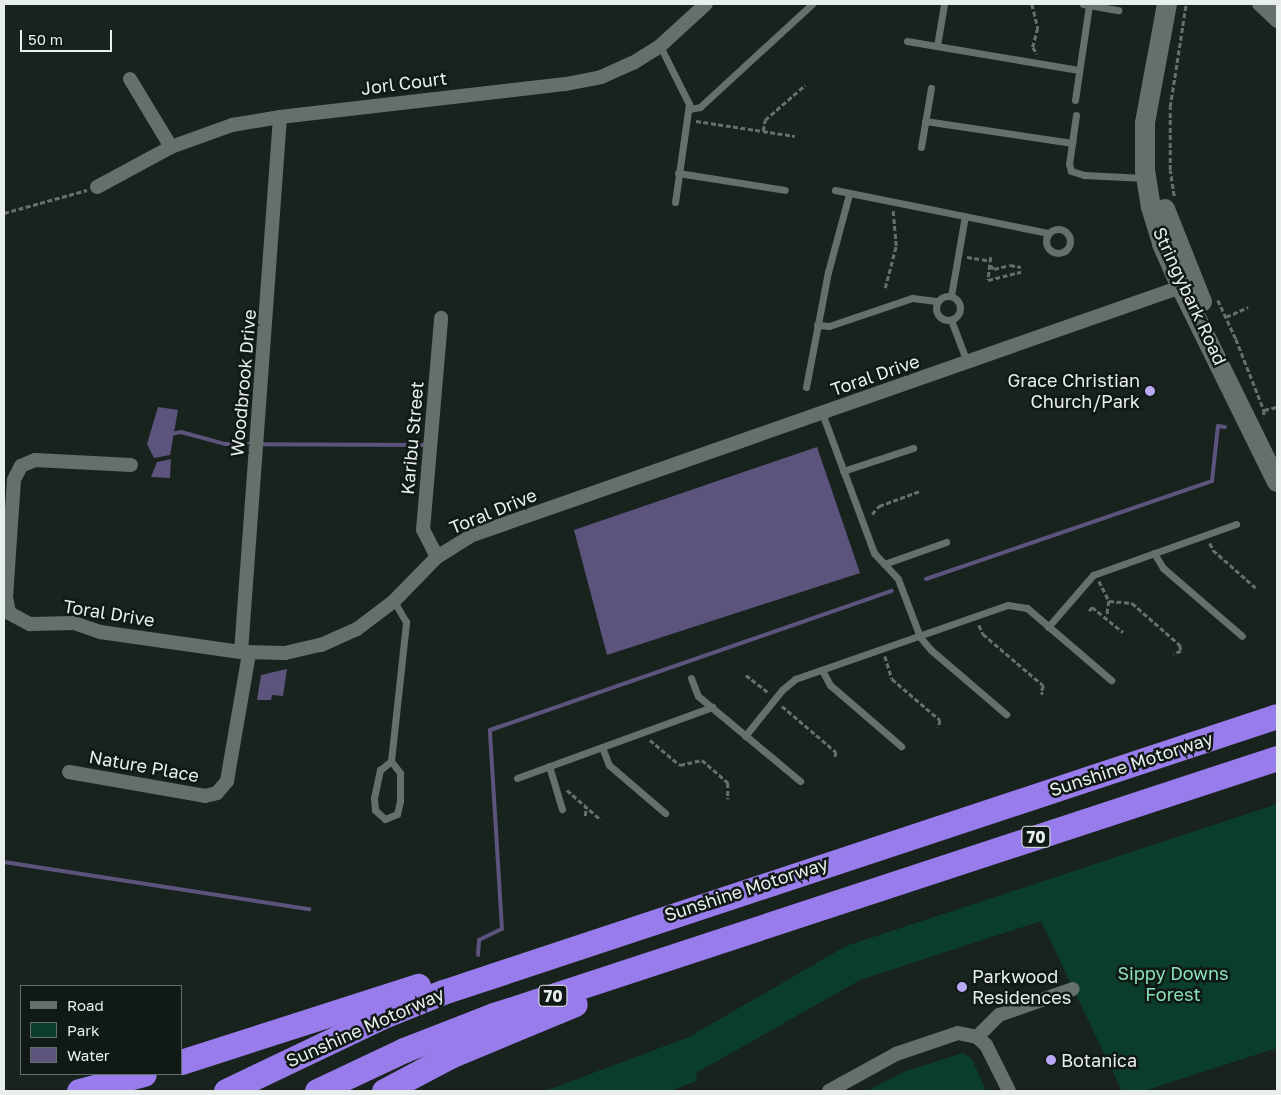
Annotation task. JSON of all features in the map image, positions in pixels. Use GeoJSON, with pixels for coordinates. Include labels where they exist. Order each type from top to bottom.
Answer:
{"type":"FeatureCollection","features":[{"type":"Feature","properties":{"kind":"highway","name":"Sunshine Motorway"},"geometry":{"type":"LineString","coordinates":[[226,1091],[357,1028],[434,995],[689,908],[1277,716]]}},
{"type":"Feature","properties":{"kind":"highway","name":"Sunshine Motorway"},"geometry":{"type":"LineString","coordinates":[[317,1091],[404,1050],[494,1015],[1277,758]]}},
{"type":"Feature","properties":{"kind":"highway"},"geometry":{"type":"LineString","coordinates":[[182,1062],[473,968],[689,908]]}},
{"type":"Feature","properties":{"kind":"highway"},"geometry":{"type":"LineString","coordinates":[[384,1091],[459,1052],[796,916]]}},
{"type":"Feature","properties":{"kind":"highway"},"geometry":{"type":"LineString","coordinates":[[80,1091],[140,1075]]}},
{"type":"Feature","properties":{"kind":"street","name":"Jorl Court"},"geometry":{"type":"LineString","coordinates":[[96,187],[171,147],[232,125],[280,117],[566,84],[601,77],[633,63],[660,46],[706,4]]}},
{"type":"Feature","properties":{"kind":"street","name":"Stringybark Road"},"geometry":{"type":"LineString","coordinates":[[1167,4],[1145,123],[1146,178],[1162,244],[1188,284]]}},
{"type":"Feature","properties":{"kind":"street"},"geometry":{"type":"LineString","coordinates":[[1259,4],[1277,21]]}},
{"type":"Feature","properties":{"kind":"street","name":"Stringybark Road"},"geometry":{"type":"LineString","coordinates":[[1157,65],[1156,140],[1166,217],[1188,284],[1229,379],[1277,482]]}},
{"type":"Feature","properties":{"kind":"street"},"geometry":{"type":"LineString","coordinates":[[130,79],[171,147]]}},
{"type":"Feature","properties":{"kind":"street","name":"Woodbrook Drive"},"geometry":{"type":"LineString","coordinates":[[245,652],[280,117]]}},
{"type":"Feature","properties":{"kind":"street","name":"Toral Drive"},"geometry":{"type":"LineString","coordinates":[[131,464],[35,460],[21,466],[14,480],[6,597],[10,613],[30,624],[74,623],[100,632],[245,652],[285,653],[321,645],[356,629],[394,601],[437,557],[470,536],[1188,284]]}},
{"type":"Feature","properties":{"kind":"street","name":"Karibu Street"},"geometry":{"type":"LineString","coordinates":[[437,557],[425,536],[424,521],[441,318]]}},
{"type":"Feature","properties":{"kind":"street","name":"Nature Place"},"geometry":{"type":"LineString","coordinates":[[69,772],[205,796],[217,793],[227,781],[245,652]]}},
{"type":"Feature","properties":{"kind":"street"},"geometry":{"type":"LineString","coordinates":[[977,1036],[999,1015],[1073,989]]}},
{"type":"Feature","properties":{"kind":"street"},"geometry":{"type":"LineString","coordinates":[[829,1091],[896,1054],[951,1035],[977,1036],[988,1048],[1009,1091]]}},
{"type":"Feature","properties":{"kind":"lane"},"geometry":{"type":"LineString","coordinates":[[689,109],[700,107],[812,4]]}},
{"type":"Feature","properties":{"kind":"lane"},"geometry":{"type":"LineString","coordinates":[[937,46],[944,4]]}},
{"type":"Feature","properties":{"kind":"lane"},"geometry":{"type":"LineString","coordinates":[[1075,100],[1086,4],[1118,10]]}},
{"type":"Feature","properties":{"kind":"lane"},"geometry":{"type":"LineString","coordinates":[[907,41],[1079,70]]}},
{"type":"Feature","properties":{"kind":"lane"},"geometry":{"type":"LineString","coordinates":[[660,46],[687,96],[689,109],[675,202]]}},
{"type":"Feature","properties":{"kind":"lane"},"geometry":{"type":"LineString","coordinates":[[921,146],[931,88]]}},
{"type":"Feature","properties":{"kind":"lane"},"geometry":{"type":"LineString","coordinates":[[1076,115],[1069,169],[1074,173],[1146,178]]}},
{"type":"Feature","properties":{"kind":"lane"},"geometry":{"type":"LineString","coordinates":[[925,121],[1072,143]]}},
{"type":"Feature","properties":{"kind":"lane"},"geometry":{"type":"LineString","coordinates":[[678,173],[785,190]]}},
{"type":"Feature","properties":{"kind":"lane"},"geometry":{"type":"LineString","coordinates":[[834,190],[1049,233]]}},
{"type":"Feature","properties":{"kind":"lane"},"geometry":{"type":"LineString","coordinates":[[806,387],[817,325],[848,194]]}},
{"type":"Feature","properties":{"kind":"lane"},"geometry":{"type":"LineString","coordinates":[[950,296],[966,216]]}},
{"type":"Feature","properties":{"kind":"lane"},"geometry":{"type":"LineString","coordinates":[[817,325],[829,326],[912,298],[938,301],[950,296]]}},
{"type":"Feature","properties":{"kind":"lane"},"geometry":{"type":"LineString","coordinates":[[950,296],[957,300],[960,308],[958,315],[952,320]]}},
{"type":"Feature","properties":{"kind":"lane"},"geometry":{"type":"LineString","coordinates":[[938,301],[936,309],[940,317],[952,320]]}},
{"type":"Feature","properties":{"kind":"lane"},"geometry":{"type":"LineString","coordinates":[[952,320],[967,362]]}},
{"type":"Feature","properties":{"kind":"lane"},"geometry":{"type":"LineString","coordinates":[[822,413],[874,553],[898,578],[920,636],[931,650],[1006,714]]}},
{"type":"Feature","properties":{"kind":"lane"},"geometry":{"type":"LineString","coordinates":[[843,472],[913,448]]}},
{"type":"Feature","properties":{"kind":"lane"},"geometry":{"type":"LineString","coordinates":[[1048,627],[1093,575],[1236,524]]}},
{"type":"Feature","properties":{"kind":"lane"},"geometry":{"type":"LineString","coordinates":[[884,564],[946,542]]}},
{"type":"Feature","properties":{"kind":"lane"},"geometry":{"type":"LineString","coordinates":[[1154,553],[1163,568],[1242,636]]}},
{"type":"Feature","properties":{"kind":"lane"},"geometry":{"type":"LineString","coordinates":[[391,761],[380,770],[374,798],[375,810],[385,819],[397,814],[400,800],[400,773],[391,761],[406,622],[394,601]]}},
{"type":"Feature","properties":{"kind":"lane"},"geometry":{"type":"LineString","coordinates":[[745,736],[789,683],[1014,604],[1027,608],[1110,680]]}},
{"type":"Feature","properties":{"kind":"lane"},"geometry":{"type":"LineString","coordinates":[[822,670],[830,685],[901,746]]}},
{"type":"Feature","properties":{"kind":"lane"},"geometry":{"type":"LineString","coordinates":[[692,678],[698,696],[800,782]]}},
{"type":"Feature","properties":{"kind":"lane"},"geometry":{"type":"LineString","coordinates":[[517,778],[712,707]]}},
{"type":"Feature","properties":{"kind":"lane"},"geometry":{"type":"LineString","coordinates":[[602,747],[609,765],[665,813]]}},
{"type":"Feature","properties":{"kind":"lane"},"geometry":{"type":"LineString","coordinates":[[549,766],[562,809]]}},
{"type":"Feature","properties":{"kind":"path"},"geometry":{"type":"LineString","coordinates":[[1032,4],[1038,28],[1033,48],[1037,63]]}},
{"type":"Feature","properties":{"kind":"path"},"geometry":{"type":"LineString","coordinates":[[1175,202],[1170,170],[1170,107],[1186,4]]}},
{"type":"Feature","properties":{"kind":"path"},"geometry":{"type":"LineString","coordinates":[[763,131],[765,120],[805,85]]}},
{"type":"Feature","properties":{"kind":"path"},"geometry":{"type":"LineString","coordinates":[[687,119],[795,136]]}},
{"type":"Feature","properties":{"kind":"path"},"geometry":{"type":"LineString","coordinates":[[4,213],[96,187]]}},
{"type":"Feature","properties":{"kind":"path"},"geometry":{"type":"LineString","coordinates":[[885,288],[896,246],[892,214],[894,203]]}},
{"type":"Feature","properties":{"kind":"path"},"geometry":{"type":"LineString","coordinates":[[958,256],[991,261]]}},
{"type":"Feature","properties":{"kind":"path"},"geometry":{"type":"LineString","coordinates":[[991,257],[988,280],[1021,272]]}},
{"type":"Feature","properties":{"kind":"path"},"geometry":{"type":"LineString","coordinates":[[990,265],[994,269],[1010,265],[1021,268]]}},
{"type":"Feature","properties":{"kind":"path"},"geometry":{"type":"LineString","coordinates":[[1216,297],[1264,410],[1264,427]]}},
{"type":"Feature","properties":{"kind":"path"},"geometry":{"type":"LineString","coordinates":[[1226,317],[1248,307]]}},
{"type":"Feature","properties":{"kind":"path"},"geometry":{"type":"LineString","coordinates":[[1264,410],[1277,407]]}},
{"type":"Feature","properties":{"kind":"path"},"geometry":{"type":"LineString","coordinates":[[872,514],[878,506],[920,491]]}},
{"type":"Feature","properties":{"kind":"path"},"geometry":{"type":"LineString","coordinates":[[1207,534],[1213,550],[1256,588]]}},
{"type":"Feature","properties":{"kind":"path"},"geometry":{"type":"LineString","coordinates":[[1093,575],[1109,601],[1107,616]]}},
{"type":"Feature","properties":{"kind":"path"},"geometry":{"type":"LineString","coordinates":[[1109,601],[1132,603],[1180,645],[1181,651],[1174,654]]}},
{"type":"Feature","properties":{"kind":"path"},"geometry":{"type":"LineString","coordinates":[[1089,611],[1092,607],[1107,616],[1123,632]]}},
{"type":"Feature","properties":{"kind":"path"},"geometry":{"type":"LineString","coordinates":[[975,617],[983,634],[1044,686],[1041,692],[1043,694]]}},
{"type":"Feature","properties":{"kind":"path"},"geometry":{"type":"LineString","coordinates":[[883,650],[892,679],[940,720],[939,728]]}},
{"type":"Feature","properties":{"kind":"path"},"geometry":{"type":"LineString","coordinates":[[746,676],[836,752],[835,759]]}},
{"type":"Feature","properties":{"kind":"path"},"geometry":{"type":"LineString","coordinates":[[642,733],[680,765],[702,760],[728,783],[728,799]]}},
{"type":"Feature","properties":{"kind":"path"},"geometry":{"type":"LineString","coordinates":[[558,763],[568,792],[601,820]]}},
{"type":"Feature","properties":{"kind":"path"},"geometry":{"type":"LineString","coordinates":[[585,816],[586,807]]}},
{"type":"Feature","properties":{"kind":"green space","name":"Sippy Downs Forest"},"geometry":{"type":"Polygon","coordinates":[[[1277,804],[1277,1048],[1144,1091],[1122,1091],[1041,921],[860,980],[696,1073],[697,1081],[669,1091],[545,1091],[689,1037],[846,946],[1277,804]]]}},
{"type":"Feature","properties":{"kind":"green space"},"geometry":{"type":"Polygon","coordinates":[[[963,1053],[972,1059],[986,1091],[867,1091],[903,1072],[963,1053]]]}},
{"type":"Feature","properties":{"kind":"water"},"geometry":{"type":"Polygon","coordinates":[[[158,407],[178,410],[170,455],[154,458],[147,444],[158,407]]]}},
{"type":"Feature","properties":{"kind":"water"},"geometry":{"type":"Polygon","coordinates":[[[817,447],[860,573],[607,655],[574,530],[817,447]]]}},
{"type":"Feature","properties":{"kind":"water"},"geometry":{"type":"Polygon","coordinates":[[[171,459],[170,478],[151,477],[157,462],[171,459]]]}},
{"type":"Feature","properties":{"kind":"water"},"geometry":{"type":"Polygon","coordinates":[[[287,669],[283,696],[272,695],[271,700],[257,700],[261,675],[287,669]]]}},
{"type":"Feature","properties":{"kind":"waterway"},"geometry":{"type":"LineString","coordinates":[[926,579],[1212,481],[1218,426],[1225,427]]}},
{"type":"Feature","properties":{"kind":"waterway"},"geometry":{"type":"LineString","coordinates":[[171,434],[181,432],[225,444],[427,445]]}},
{"type":"Feature","properties":{"kind":"waterway"},"geometry":{"type":"LineString","coordinates":[[478,955],[479,940],[502,929],[490,730],[892,591]]}},
{"type":"Feature","properties":{"kind":"waterway"},"geometry":{"type":"LineString","coordinates":[[4,862],[309,909]]}},
{"type":"Feature","properties":{"kind":"place","name":"Grace Christian Church/Park"},"geometry":{"type":"Point","coordinates":[1150,391]}},
{"type":"Feature","properties":{"kind":"place","name":"Parkwood Residences"},"geometry":{"type":"Point","coordinates":[962,987]}},
{"type":"Feature","properties":{"kind":"place","name":"Botanica"},"geometry":{"type":"Point","coordinates":[1051,1060]}}]}
